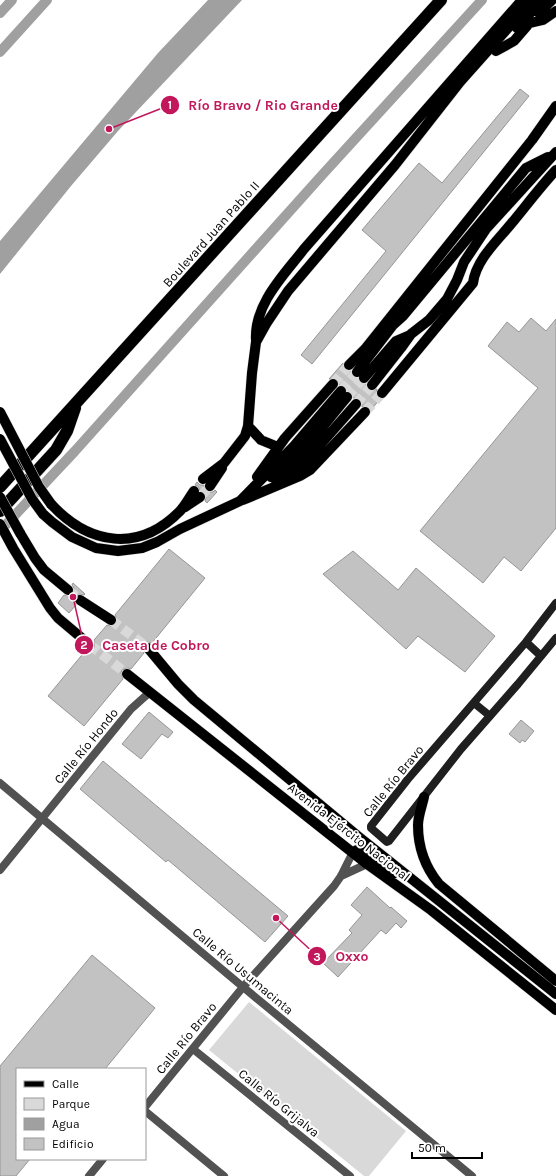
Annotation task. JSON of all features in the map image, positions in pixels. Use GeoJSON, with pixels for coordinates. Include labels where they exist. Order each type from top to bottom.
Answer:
{"type":"FeatureCollection","features":[{"type":"Feature","properties":{"kind":"highway","name":"Boulevard Juan Pablo II"},"geometry":{"type":"LineString","coordinates":[[0,487],[441,0]]}},
{"type":"Feature","properties":{"kind":"highway"},"geometry":{"type":"LineString","coordinates":[[0,511],[56,450],[67,431],[76,404]]}},
{"type":"Feature","properties":{"kind":"main road"},"geometry":{"type":"LineString","coordinates":[[207,483],[244,436],[248,426],[256,330],[260,313],[273,290],[304,249],[522,0]]}},
{"type":"Feature","properties":{"kind":"main road"},"geometry":{"type":"LineString","coordinates":[[256,342],[270,317],[288,291],[395,165],[460,82],[533,0]]}},
{"type":"Feature","properties":{"kind":"main road"},"geometry":{"type":"LineString","coordinates":[[496,51],[542,0]]}},
{"type":"Feature","properties":{"kind":"main road"},"geometry":{"type":"LineString","coordinates":[[476,65],[514,40],[552,0]]}},
{"type":"Feature","properties":{"kind":"main road"},"geometry":{"type":"LineString","coordinates":[[530,23],[543,20],[556,11]]}},
{"type":"Feature","properties":{"kind":"main road"},"geometry":{"type":"LineString","coordinates":[[360,375],[365,349],[532,140],[556,106]]}},
{"type":"Feature","properties":{"kind":"main road"},"geometry":{"type":"LineString","coordinates":[[526,168],[532,140]]}},
{"type":"Feature","properties":{"kind":"main road"},"geometry":{"type":"LineString","coordinates":[[360,375],[397,322],[526,168],[554,154]]}},
{"type":"Feature","properties":{"kind":"main road"},"geometry":{"type":"LineString","coordinates":[[360,375],[396,341],[411,334],[429,320],[447,299],[464,262],[486,229],[554,154]]}},
{"type":"Feature","properties":{"kind":"main road"},"geometry":{"type":"LineString","coordinates":[[382,393],[473,283],[474,275],[478,266],[486,255],[530,199],[556,170]]}},
{"type":"Feature","properties":{"kind":"main road"},"geometry":{"type":"LineString","coordinates":[[396,341],[397,322]]}},
{"type":"Feature","properties":{"kind":"main road"},"geometry":{"type":"LineString","coordinates":[[360,375],[401,348],[411,334]]}},
{"type":"Feature","properties":{"kind":"main road"},"geometry":{"type":"LineString","coordinates":[[340,391],[294,446],[240,501],[278,447],[340,391]]}},
{"type":"Feature","properties":{"kind":"main road"},"geometry":{"type":"LineString","coordinates":[[240,501],[296,470],[305,462],[356,404]]}},
{"type":"Feature","properties":{"kind":"main road"},"geometry":{"type":"LineString","coordinates":[[0,412],[39,487],[51,504],[62,516],[84,531],[106,539],[118,540],[150,533],[168,522],[197,494]]}},
{"type":"Feature","properties":{"kind":"main road"},"geometry":{"type":"LineString","coordinates":[[0,439],[32,499],[43,514],[61,530],[84,544],[96,548],[118,551],[142,548],[157,542],[180,529],[240,501],[300,476],[310,470],[365,412]]}},
{"type":"Feature","properties":{"kind":"main road"},"geometry":{"type":"LineString","coordinates":[[248,426],[261,440],[278,447]]}},
{"type":"Feature","properties":{"kind":"main road"},"geometry":{"type":"LineString","coordinates":[[0,497],[35,558],[44,570],[68,590]]}},
{"type":"Feature","properties":{"kind":"main road"},"geometry":{"type":"LineString","coordinates":[[0,524],[50,608],[58,618],[90,645]]}},
{"type":"Feature","properties":{"kind":"main road"},"geometry":{"type":"LineString","coordinates":[[80,600],[112,620]]}},
{"type":"Feature","properties":{"kind":"main road","name":"Avenida Ejército Nacional"},"geometry":{"type":"LineString","coordinates":[[148,648],[194,700],[359,837],[459,915],[556,994]]}},
{"type":"Feature","properties":{"kind":"main road","name":"Avenida Ejército Nacional"},"geometry":{"type":"LineString","coordinates":[[127,674],[367,864],[431,910],[556,1010]]}},
{"type":"Feature","properties":{"kind":"main road"},"geometry":{"type":"LineString","coordinates":[[424,797],[418,824],[419,842],[422,856],[432,875],[439,884],[556,981]]}},
{"type":"Feature","properties":{"kind":"main road"},"geometry":{"type":"LineString","coordinates":[[353,852],[357,850],[362,851],[418,893],[459,915]]}},
{"type":"Feature","properties":{"kind":"street","name":"Calle Río Bravo"},"geometry":{"type":"LineString","coordinates":[[556,603],[526,642],[408,780],[371,826],[371,828],[387,842],[389,841],[461,749],[556,638]]}},
{"type":"Feature","properties":{"kind":"street"},"geometry":{"type":"LineString","coordinates":[[526,642],[541,656]]}},
{"type":"Feature","properties":{"kind":"street","name":"Calle Río Hondo"},"geometry":{"type":"LineString","coordinates":[[0,870],[131,709],[150,692]]}},
{"type":"Feature","properties":{"kind":"street"},"geometry":{"type":"LineString","coordinates":[[474,703],[490,716]]}},
{"type":"Feature","properties":{"kind":"street","name":"Calle Río Usumacinta"},"geometry":{"type":"LineString","coordinates":[[0,783],[243,988],[472,1176]]}},
{"type":"Feature","properties":{"kind":"street","name":"Calle Río Bravo"},"geometry":{"type":"LineString","coordinates":[[146,1106],[243,988],[342,876],[353,852]]}},
{"type":"Feature","properties":{"kind":"street","name":"Calle Río Bravo"},"geometry":{"type":"LineString","coordinates":[[342,876],[367,864]]}},
{"type":"Feature","properties":{"kind":"street","name":"Calle Río Grijalva"},"geometry":{"type":"LineString","coordinates":[[193,1049],[350,1176]]}},
{"type":"Feature","properties":{"kind":"street"},"geometry":{"type":"LineString","coordinates":[[146,1113],[224,1176]]}},
{"type":"Feature","properties":{"kind":"street"},"geometry":{"type":"LineString","coordinates":[[90,1175],[102,1160]]}},
{"type":"Feature","properties":{"kind":"green space"},"geometry":{"type":"Polygon","coordinates":[[[249,1002],[406,1131],[369,1176],[364,1176],[209,1050],[249,1002]]]}},
{"type":"Feature","properties":{"kind":"water"},"geometry":{"type":"Polygon","coordinates":[[[208,0],[242,0],[118,131],[71,186],[0,274],[0,241],[158,53],[208,0]]]}},
{"type":"Feature","properties":{"kind":"building"},"geometry":{"type":"Polygon","coordinates":[[[520,89],[529,96],[312,364],[301,355],[386,251],[362,230],[419,163],[442,183],[520,89]]]}},
{"type":"Feature","properties":{"kind":"building"},"geometry":{"type":"Polygon","coordinates":[[[531,318],[546,331],[556,319],[556,528],[521,571],[504,557],[483,583],[420,531],[538,388],[488,346],[507,322],[519,332],[531,318]]]}},
{"type":"Feature","properties":{"kind":"building"},"geometry":{"type":"Polygon","coordinates":[[[343,363],[344,369],[351,371],[353,377],[358,378],[360,383],[366,384],[368,390],[371,391],[377,389],[376,395],[380,399],[371,410],[367,406],[362,407],[361,399],[353,398],[351,392],[347,391],[345,386],[339,385],[337,379],[329,379],[343,363]]]}},
{"type":"Feature","properties":{"kind":"building"},"geometry":{"type":"Polygon","coordinates":[[[197,482],[200,485],[204,485],[204,489],[207,492],[213,492],[215,490],[217,492],[207,503],[205,501],[205,493],[200,491],[198,486],[195,485],[197,482]]]}},
{"type":"Feature","properties":{"kind":"building"},"geometry":{"type":"Polygon","coordinates":[[[169,549],[205,578],[152,643],[144,643],[142,649],[144,653],[131,669],[128,668],[122,670],[121,673],[123,679],[84,726],[48,696],[86,650],[92,651],[95,649],[96,646],[94,640],[107,625],[111,626],[116,624],[117,620],[115,615],[169,549]]]}},
{"type":"Feature","properties":{"kind":"building"},"geometry":{"type":"Polygon","coordinates":[[[353,551],[398,590],[416,568],[495,636],[465,672],[418,636],[406,649],[323,574],[353,551]]]}},
{"type":"Feature","properties":{"kind":"building"},"geometry":{"type":"Polygon","coordinates":[[[73,583],[85,594],[77,594],[75,596],[74,600],[76,605],[69,613],[58,603],[64,595],[70,596],[73,594],[73,583]]]}},
{"type":"Feature","properties":{"kind":"building"},"geometry":{"type":"Polygon","coordinates":[[[149,712],[173,732],[168,738],[162,734],[141,759],[122,744],[149,712]]]}},
{"type":"Feature","properties":{"kind":"building"},"geometry":{"type":"Polygon","coordinates":[[[521,720],[534,731],[525,742],[522,740],[520,743],[509,734],[521,720]]]}},
{"type":"Feature","properties":{"kind":"building"},"geometry":{"type":"Polygon","coordinates":[[[103,761],[288,916],[265,942],[168,860],[166,862],[80,789],[103,761]]]}},
{"type":"Feature","properties":{"kind":"building"},"geometry":{"type":"Polygon","coordinates":[[[367,887],[407,921],[401,928],[396,923],[386,934],[381,930],[338,977],[323,963],[352,933],[349,930],[362,915],[351,905],[367,887]]]}},
{"type":"Feature","properties":{"kind":"building"},"geometry":{"type":"Polygon","coordinates":[[[92,955],[155,1008],[106,1068],[16,1068],[16,1160],[29,1160],[16,1176],[0,1176],[0,1066],[92,955]]]}},
{"type":"Feature","properties":{"kind":"waterway"},"geometry":{"type":"LineString","coordinates":[[0,13],[12,0]]}},
{"type":"Feature","properties":{"kind":"waterway"},"geometry":{"type":"LineString","coordinates":[[0,52],[47,0]]}},
{"type":"Feature","properties":{"kind":"waterway"},"geometry":{"type":"LineString","coordinates":[[0,531],[75,451],[323,174],[482,0]]}},
{"type":"Feature","properties":{"kind":"tunnel"},"geometry":{"type":"LineString","coordinates":[[333,384],[349,365]]}},
{"type":"Feature","properties":{"kind":"tunnel"},"geometry":{"type":"LineString","coordinates":[[341,391],[357,372]]}},
{"type":"Feature","properties":{"kind":"tunnel"},"geometry":{"type":"LineString","coordinates":[[347,397],[364,378]]}},
{"type":"Feature","properties":{"kind":"tunnel"},"geometry":{"type":"LineString","coordinates":[[356,404],[372,385]]}},
{"type":"Feature","properties":{"kind":"tunnel"},"geometry":{"type":"LineString","coordinates":[[365,412],[382,393]]}},
{"type":"Feature","properties":{"kind":"tunnel"},"geometry":{"type":"LineString","coordinates":[[200,497],[210,486]]}},
{"type":"Feature","properties":{"kind":"tunnel"},"geometry":{"type":"LineString","coordinates":[[68,590],[80,600]]}},
{"type":"Feature","properties":{"kind":"tunnel"},"geometry":{"type":"LineString","coordinates":[[111,620],[148,648]]}},
{"type":"Feature","properties":{"kind":"tunnel"},"geometry":{"type":"LineString","coordinates":[[90,645],[127,674]]}},
{"type":"Feature","properties":{"kind":"place","name":"Río Bravo / Rio Grande"},"geometry":{"type":"Point","coordinates":[109,129]}},
{"type":"Feature","properties":{"kind":"place","name":"Caseta de Cobro"},"geometry":{"type":"Point","coordinates":[73,597]}},
{"type":"Feature","properties":{"kind":"place","name":"Oxxo"},"geometry":{"type":"Point","coordinates":[276,918]}}]}
